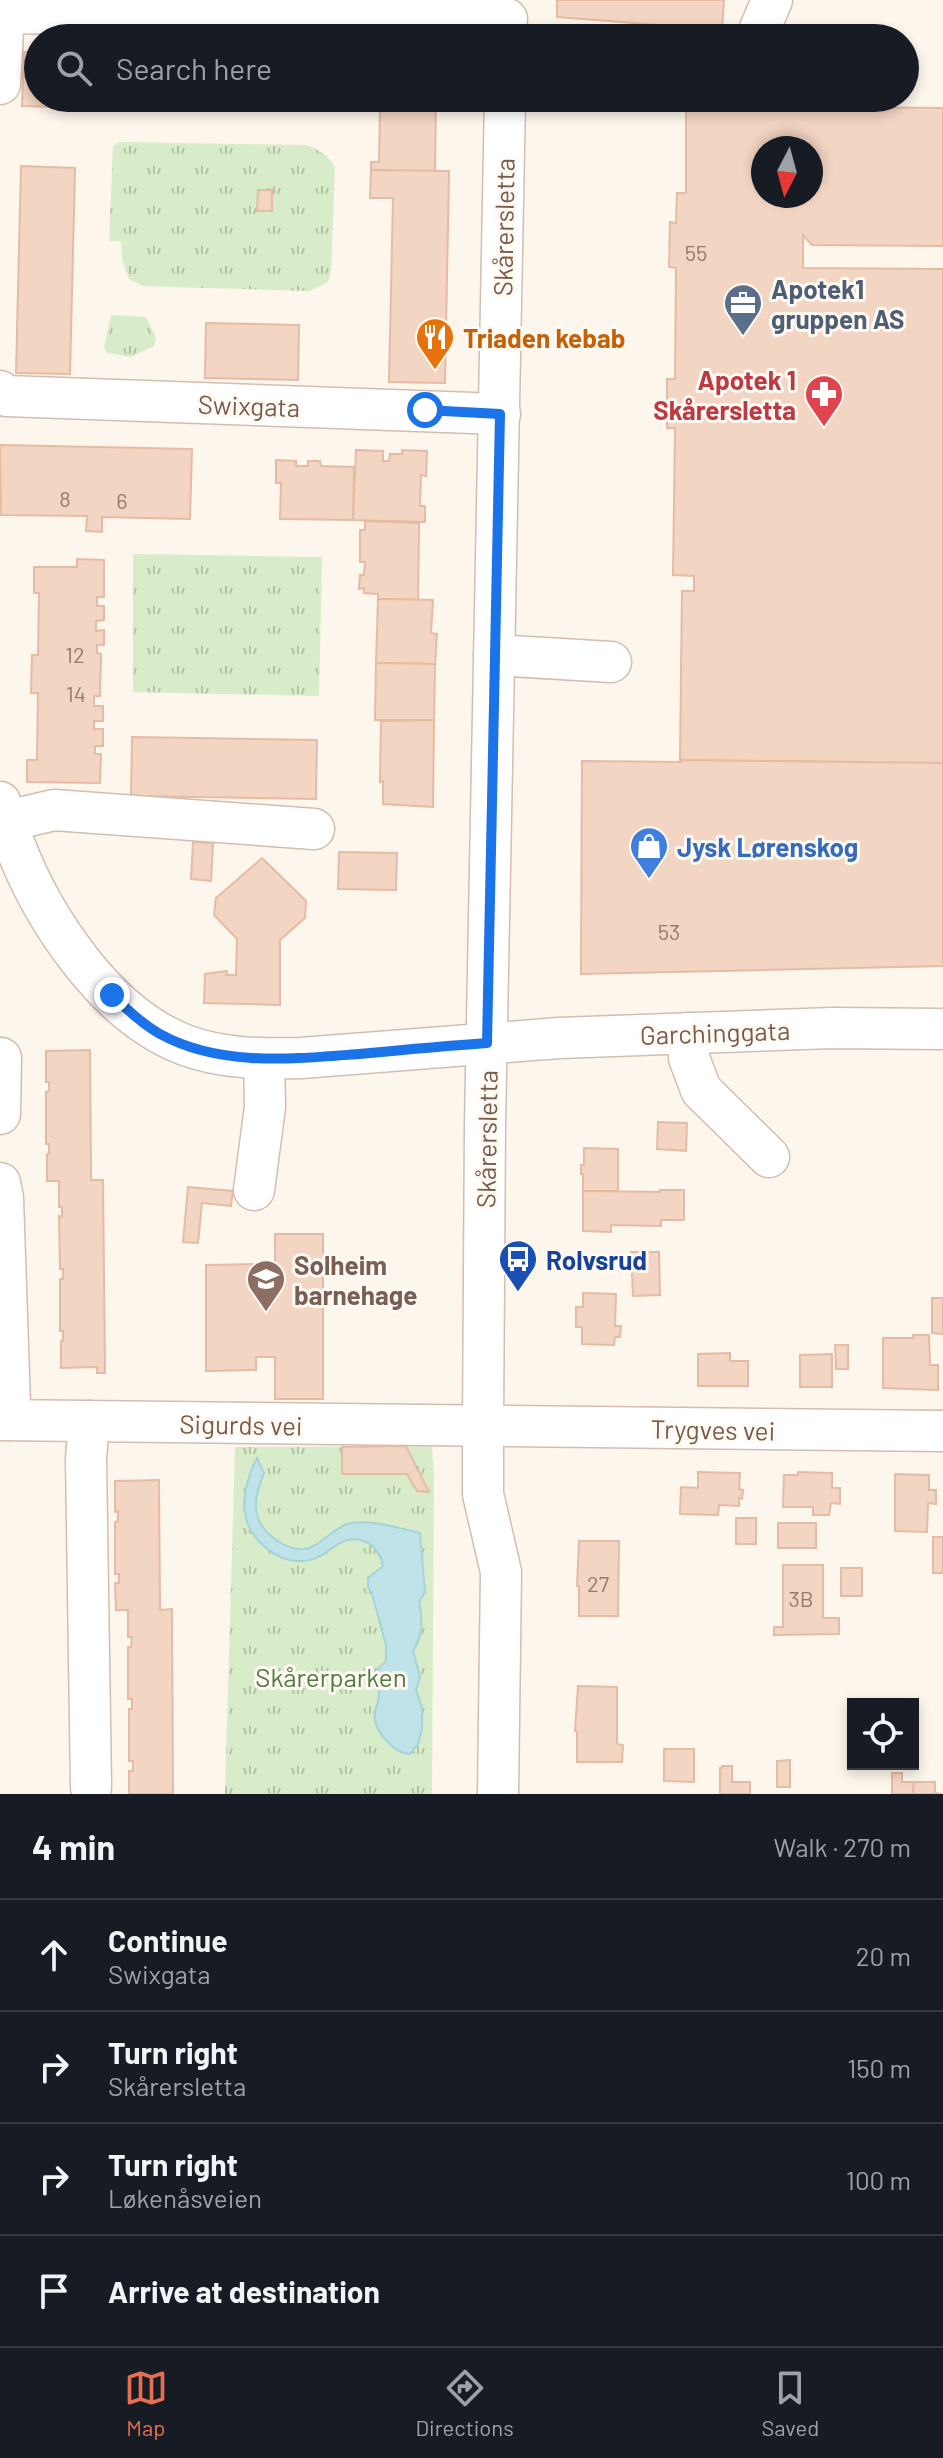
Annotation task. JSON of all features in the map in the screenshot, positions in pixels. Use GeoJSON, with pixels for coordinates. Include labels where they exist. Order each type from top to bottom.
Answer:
{"type":"FeatureCollection","features":[{"type":"Feature","properties":{"kind":"street"},"geometry":{"type":"LineString","coordinates":[[762,24],[772,0]]}},
{"type":"Feature","properties":{"kind":"street"},"geometry":{"type":"LineString","coordinates":[[0,84],[2,13],[419,9],[507,19]]}},
{"type":"Feature","properties":{"kind":"street","name":"Skårersletta"},"geometry":{"type":"LineString","coordinates":[[498,1794],[501,1572],[483,1494],[483,1426],[505,112]]}},
{"type":"Feature","properties":{"kind":"street","name":"Swixgata"},"geometry":{"type":"LineString","coordinates":[[3,394],[500,414]]}},
{"type":"Feature","properties":{"kind":"street"},"geometry":{"type":"LineString","coordinates":[[494,655],[611,662]]}},
{"type":"Feature","properties":{"kind":"street"},"geometry":{"type":"LineString","coordinates":[[3,812],[30,814],[54,810],[314,829]]}},
{"type":"Feature","properties":{"kind":"street","name":"Garchinggata"},"geometry":{"type":"LineString","coordinates":[[3,812],[13,842],[42,902],[77,956],[112,995],[158,1033],[187,1046],[214,1053],[264,1059],[301,1058],[487,1043],[688,1033],[832,1028],[943,1029]]}},
{"type":"Feature","properties":{"kind":"street"},"geometry":{"type":"LineString","coordinates":[[688,1033],[689,1058],[701,1090],[769,1157]]}},
{"type":"Feature","properties":{"kind":"street"},"geometry":{"type":"LineString","coordinates":[[0,1114],[1,1058]]}},
{"type":"Feature","properties":{"kind":"street"},"geometry":{"type":"LineString","coordinates":[[254,1190],[265,1107],[264,1059]]}},
{"type":"Feature","properties":{"kind":"street"},"geometry":{"type":"LineString","coordinates":[[0,1183],[10,1405],[4,1420]]}},
{"type":"Feature","properties":{"kind":"street","name":"Sigurds vei"},"geometry":{"type":"LineString","coordinates":[[4,1420],[483,1426]]}},
{"type":"Feature","properties":{"kind":"street"},"geometry":{"type":"LineString","coordinates":[[89,1421],[86,1459],[91,1787]]}},
{"type":"Feature","properties":{"kind":"street","name":"Trygves vei"},"geometry":{"type":"LineString","coordinates":[[483,1426],[943,1431]]}},
{"type":"Feature","properties":{"kind":"green space"},"geometry":{"type":"Polygon","coordinates":[[[119,142],[306,145],[323,153],[335,167],[328,282],[310,291],[143,286],[129,279],[122,260],[121,241],[109,241],[113,146],[119,142]]]}},
{"type":"Feature","properties":{"kind":"green space"},"geometry":{"type":"Polygon","coordinates":[[[111,315],[146,317],[156,338],[154,346],[131,357],[107,353],[104,348],[111,315]]]}},
{"type":"Feature","properties":{"kind":"green space"},"geometry":{"type":"Polygon","coordinates":[[[133,554],[322,557],[319,696],[133,692],[133,554]]]}},
{"type":"Feature","properties":{"kind":"green space","name":"Skårerparken"},"geometry":{"type":"Polygon","coordinates":[[[432,1446],[432,1794],[225,1794],[235,1447],[432,1446]]]}},
{"type":"Feature","properties":{"kind":"water"},"geometry":{"type":"Polygon","coordinates":[[[257,1458],[264,1473],[256,1501],[258,1517],[267,1532],[285,1545],[300,1549],[310,1547],[346,1525],[360,1522],[420,1533],[425,1592],[419,1602],[421,1628],[413,1651],[420,1677],[416,1690],[422,1708],[422,1729],[418,1744],[410,1754],[399,1751],[388,1742],[375,1720],[379,1695],[378,1669],[386,1661],[386,1645],[368,1578],[383,1566],[379,1554],[366,1542],[354,1539],[342,1542],[316,1558],[302,1561],[283,1558],[265,1547],[247,1522],[244,1506],[247,1485],[257,1458]]]}},
{"type":"Feature","properties":{"kind":"building"},"geometry":{"type":"Polygon","coordinates":[[[557,0],[724,0],[722,24],[646,24],[557,17],[557,0]]]}},
{"type":"Feature","properties":{"kind":"building"},"geometry":{"type":"Polygon","coordinates":[[[24,52],[24,106],[22,106],[24,52]]]}},
{"type":"Feature","properties":{"kind":"building"},"geometry":{"type":"Polygon","coordinates":[[[919,108],[943,108],[943,246],[812,245],[803,235],[803,268],[943,269],[943,763],[680,760],[682,591],[694,591],[694,576],[673,575],[675,428],[667,428],[667,379],[675,379],[676,268],[669,267],[670,222],[676,223],[677,193],[686,193],[686,112],[919,112],[919,108]]]}},
{"type":"Feature","properties":{"kind":"building"},"geometry":{"type":"Polygon","coordinates":[[[380,112],[436,112],[435,171],[371,170],[371,162],[379,162],[380,112]]]}},
{"type":"Feature","properties":{"kind":"building"},"geometry":{"type":"Polygon","coordinates":[[[21,166],[75,168],[70,374],[16,373],[21,166]]]}},
{"type":"Feature","properties":{"kind":"building"},"geometry":{"type":"Polygon","coordinates":[[[371,170],[449,171],[445,383],[389,382],[393,198],[370,198],[371,170]]]}},
{"type":"Feature","properties":{"kind":"building"},"geometry":{"type":"Polygon","coordinates":[[[258,190],[272,190],[272,211],[257,211],[258,190]]]}},
{"type":"Feature","properties":{"kind":"building"},"geometry":{"type":"Polygon","coordinates":[[[206,323],[299,325],[298,380],[205,378],[206,323]]]}},
{"type":"Feature","properties":{"kind":"building"},"geometry":{"type":"Polygon","coordinates":[[[0,445],[192,449],[190,519],[102,517],[102,532],[86,531],[87,516],[1,515],[0,445]]]}},
{"type":"Feature","properties":{"kind":"building"},"geometry":{"type":"Polygon","coordinates":[[[356,450],[383,451],[383,461],[389,461],[390,454],[402,454],[402,450],[427,451],[426,476],[421,475],[420,506],[425,506],[425,522],[353,520],[356,450]]]}},
{"type":"Feature","properties":{"kind":"building"},"geometry":{"type":"Polygon","coordinates":[[[276,460],[296,461],[296,466],[308,466],[308,461],[320,461],[321,466],[354,467],[353,520],[280,519],[281,483],[276,483],[276,460]]]}},
{"type":"Feature","properties":{"kind":"building"},"geometry":{"type":"Polygon","coordinates":[[[365,521],[419,523],[418,600],[378,599],[378,594],[364,593],[364,588],[359,589],[365,562],[360,562],[360,530],[365,530],[365,521]]]}},
{"type":"Feature","properties":{"kind":"building"},"geometry":{"type":"Polygon","coordinates":[[[77,559],[104,560],[104,597],[97,597],[97,606],[104,606],[104,620],[96,621],[96,631],[104,630],[104,645],[97,645],[97,653],[101,654],[100,696],[94,696],[94,706],[103,706],[103,721],[94,721],[94,729],[103,729],[103,746],[95,746],[95,754],[101,754],[100,783],[27,782],[27,760],[37,760],[38,693],[31,693],[32,655],[38,655],[39,593],[34,593],[34,567],[77,567],[77,559]]]}},
{"type":"Feature","properties":{"kind":"building"},"geometry":{"type":"Polygon","coordinates":[[[378,599],[433,600],[431,633],[437,634],[435,664],[376,663],[378,599]]]}},
{"type":"Feature","properties":{"kind":"building"},"geometry":{"type":"Polygon","coordinates":[[[376,663],[435,664],[434,720],[375,720],[376,663]]]}},
{"type":"Feature","properties":{"kind":"building"},"geometry":{"type":"Polygon","coordinates":[[[434,720],[433,807],[383,804],[383,781],[380,782],[381,721],[434,720]]]}},
{"type":"Feature","properties":{"kind":"building"},"geometry":{"type":"Polygon","coordinates":[[[132,737],[317,740],[316,799],[131,796],[132,737]]]}},
{"type":"Feature","properties":{"kind":"building"},"geometry":{"type":"Polygon","coordinates":[[[582,761],[943,763],[943,966],[581,974],[582,761]]]}},
{"type":"Feature","properties":{"kind":"building"},"geometry":{"type":"Polygon","coordinates":[[[193,842],[213,843],[211,881],[191,879],[193,842]]]}},
{"type":"Feature","properties":{"kind":"building"},"geometry":{"type":"Polygon","coordinates":[[[339,852],[397,853],[396,890],[338,889],[339,852]]]}},
{"type":"Feature","properties":{"kind":"building"},"geometry":{"type":"Polygon","coordinates":[[[262,858],[306,901],[305,918],[280,940],[280,1005],[204,1003],[205,974],[227,971],[226,975],[236,975],[237,939],[214,915],[216,898],[262,858]]]}},
{"type":"Feature","properties":{"kind":"building"},"geometry":{"type":"Polygon","coordinates":[[[90,1050],[91,1180],[103,1180],[105,1373],[97,1373],[97,1367],[61,1368],[63,1331],[60,1331],[60,1279],[63,1279],[63,1269],[60,1269],[59,1216],[62,1217],[62,1207],[59,1207],[59,1181],[47,1181],[49,1144],[46,1144],[46,1092],[49,1091],[49,1082],[46,1082],[46,1051],[90,1050]]]}},
{"type":"Feature","properties":{"kind":"building"},"geometry":{"type":"Polygon","coordinates":[[[658,1122],[687,1123],[686,1151],[657,1149],[658,1122]]]}},
{"type":"Feature","properties":{"kind":"building"},"geometry":{"type":"Polygon","coordinates":[[[584,1148],[618,1149],[618,1191],[583,1191],[581,1165],[584,1165],[584,1148]]]}},
{"type":"Feature","properties":{"kind":"building"},"geometry":{"type":"Polygon","coordinates":[[[188,1187],[233,1191],[231,1206],[202,1203],[198,1243],[183,1242],[188,1187]]]}},
{"type":"Feature","properties":{"kind":"building"},"geometry":{"type":"Polygon","coordinates":[[[684,1190],[684,1220],[661,1220],[661,1226],[611,1225],[611,1232],[583,1231],[583,1191],[684,1190]]]}},
{"type":"Feature","properties":{"kind":"building"},"geometry":{"type":"Polygon","coordinates":[[[275,1234],[323,1234],[323,1399],[275,1399],[275,1357],[256,1357],[256,1370],[206,1371],[206,1265],[256,1264],[256,1276],[275,1276],[275,1234]]]}},
{"type":"Feature","properties":{"kind":"building"},"geometry":{"type":"Polygon","coordinates":[[[631,1252],[659,1252],[660,1295],[633,1296],[631,1252]]]}},
{"type":"Feature","properties":{"kind":"building"},"geometry":{"type":"Polygon","coordinates":[[[583,1293],[616,1294],[615,1326],[621,1326],[620,1337],[615,1337],[614,1345],[582,1344],[582,1327],[576,1327],[576,1307],[583,1307],[583,1293]]]}},
{"type":"Feature","properties":{"kind":"building"},"geometry":{"type":"Polygon","coordinates":[[[932,1298],[943,1298],[943,1334],[932,1333],[932,1298]]]}},
{"type":"Feature","properties":{"kind":"building"},"geometry":{"type":"Polygon","coordinates":[[[913,1335],[929,1335],[930,1365],[938,1365],[938,1390],[883,1388],[883,1338],[914,1338],[913,1335]]]}},
{"type":"Feature","properties":{"kind":"building"},"geometry":{"type":"Polygon","coordinates":[[[835,1345],[848,1345],[848,1369],[836,1369],[835,1345]]]}},
{"type":"Feature","properties":{"kind":"building"},"geometry":{"type":"Polygon","coordinates":[[[730,1353],[730,1361],[748,1361],[748,1386],[698,1386],[698,1354],[730,1353]]]}},
{"type":"Feature","properties":{"kind":"building"},"geometry":{"type":"Polygon","coordinates":[[[832,1354],[832,1387],[800,1387],[800,1355],[832,1354]]]}},
{"type":"Feature","properties":{"kind":"building"},"geometry":{"type":"Polygon","coordinates":[[[406,1446],[429,1492],[417,1491],[407,1474],[342,1474],[342,1447],[406,1446]]]}},
{"type":"Feature","properties":{"kind":"building"},"geometry":{"type":"Polygon","coordinates":[[[698,1472],[740,1473],[739,1489],[743,1490],[739,1506],[719,1505],[718,1515],[680,1514],[681,1487],[698,1488],[698,1472]]]}},
{"type":"Feature","properties":{"kind":"building"},"geometry":{"type":"Polygon","coordinates":[[[798,1472],[832,1473],[832,1488],[840,1488],[840,1504],[831,1503],[829,1515],[813,1515],[813,1507],[783,1507],[784,1475],[798,1475],[798,1472]]]}},
{"type":"Feature","properties":{"kind":"building"},"geometry":{"type":"Polygon","coordinates":[[[895,1474],[929,1475],[929,1490],[936,1490],[936,1504],[928,1503],[927,1532],[895,1531],[895,1474]]]}},
{"type":"Feature","properties":{"kind":"building"},"geometry":{"type":"Polygon","coordinates":[[[159,1480],[160,1610],[172,1609],[173,1794],[129,1794],[129,1771],[133,1771],[133,1761],[129,1761],[129,1709],[132,1709],[132,1699],[128,1699],[128,1647],[131,1647],[132,1637],[128,1637],[128,1610],[116,1610],[115,1583],[119,1583],[119,1574],[115,1574],[115,1522],[118,1521],[118,1511],[115,1512],[115,1481],[159,1480]]]}},
{"type":"Feature","properties":{"kind":"building"},"geometry":{"type":"Polygon","coordinates":[[[736,1518],[756,1518],[756,1544],[736,1544],[736,1518]]]}},
{"type":"Feature","properties":{"kind":"building"},"geometry":{"type":"Polygon","coordinates":[[[778,1523],[816,1523],[816,1548],[778,1548],[778,1523]]]}},
{"type":"Feature","properties":{"kind":"building"},"geometry":{"type":"Polygon","coordinates":[[[933,1537],[943,1537],[943,1573],[933,1573],[933,1537]]]}},
{"type":"Feature","properties":{"kind":"building"},"geometry":{"type":"Polygon","coordinates":[[[579,1541],[619,1541],[618,1616],[579,1616],[579,1541]]]}},
{"type":"Feature","properties":{"kind":"building"},"geometry":{"type":"Polygon","coordinates":[[[783,1565],[823,1565],[823,1618],[839,1618],[839,1634],[774,1635],[774,1627],[783,1627],[783,1565]]]}},
{"type":"Feature","properties":{"kind":"building"},"geometry":{"type":"Polygon","coordinates":[[[841,1568],[862,1568],[862,1596],[841,1596],[841,1568]]]}},
{"type":"Feature","properties":{"kind":"building"},"geometry":{"type":"Polygon","coordinates":[[[578,1686],[617,1687],[617,1744],[623,1745],[622,1762],[577,1762],[575,1731],[578,1686]]]}},
{"type":"Feature","properties":{"kind":"building"},"geometry":{"type":"Polygon","coordinates":[[[664,1749],[694,1749],[694,1782],[664,1781],[664,1749]]]}},
{"type":"Feature","properties":{"kind":"building"},"geometry":{"type":"Polygon","coordinates":[[[790,1760],[790,1787],[777,1787],[777,1761],[790,1760]]]}},
{"type":"Feature","properties":{"kind":"building"},"geometry":{"type":"Polygon","coordinates":[[[722,1766],[732,1766],[732,1782],[750,1782],[750,1794],[720,1794],[722,1766]]]}},
{"type":"Feature","properties":{"kind":"building"},"geometry":{"type":"Polygon","coordinates":[[[892,1773],[902,1773],[902,1782],[914,1782],[913,1794],[892,1794],[892,1773]]]}},
{"type":"Feature","properties":{"kind":"building"},"geometry":{"type":"Polygon","coordinates":[[[914,1782],[935,1782],[935,1793],[942,1794],[913,1794],[914,1782]]]}},
{"type":"Feature","properties":{"kind":"place","name":"Apotek1 gruppen AS"},"geometry":{"type":"Point","coordinates":[743,337]}},
{"type":"Feature","properties":{"kind":"place","name":"Triaden kebab"},"geometry":{"type":"Point","coordinates":[435,371]}},
{"type":"Feature","properties":{"kind":"place","name":"Apotek 1 Skårersletta"},"geometry":{"type":"Point","coordinates":[824,428]}},
{"type":"Feature","properties":{"kind":"place","name":"Jysk Lørenskog"},"geometry":{"type":"Point","coordinates":[649,880]}},
{"type":"Feature","properties":{"kind":"place","name":"Rolvsrud"},"geometry":{"type":"Point","coordinates":[518,1293]}},
{"type":"Feature","properties":{"kind":"place","name":"Solheim barnehage"},"geometry":{"type":"Point","coordinates":[266,1313]}},
{"type":"Feature","properties":{"kind":"route"},"geometry":{"type":"LineString","coordinates":[[112,995],[158,1033],[187,1046],[214,1053],[264,1059],[301,1058],[487,1043],[500,414],[425,410]]}}]}
